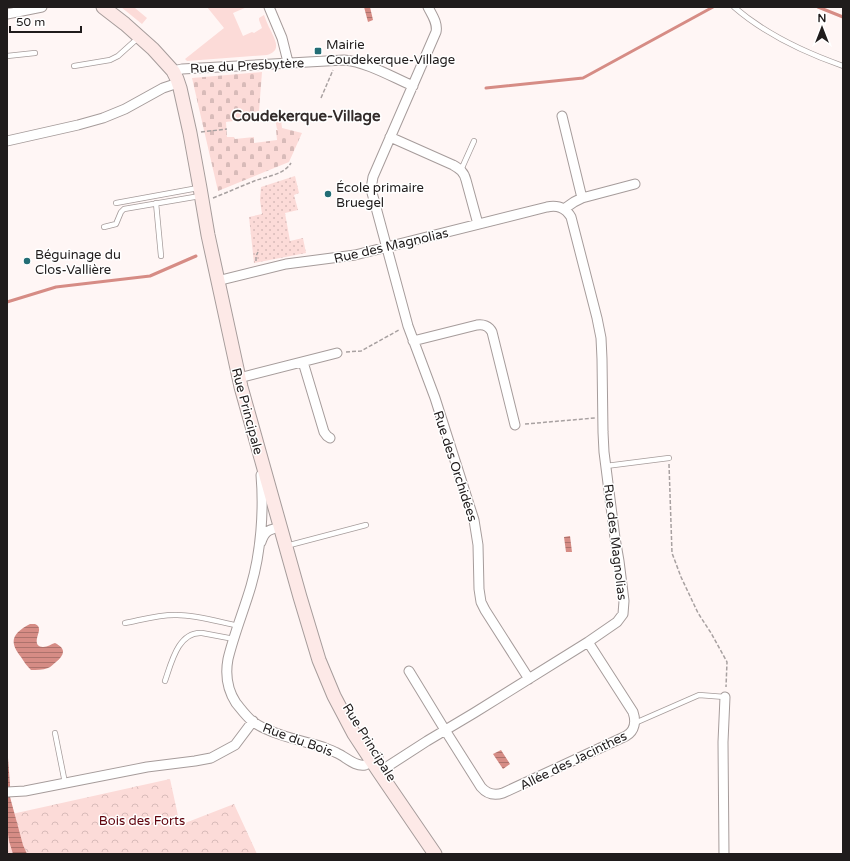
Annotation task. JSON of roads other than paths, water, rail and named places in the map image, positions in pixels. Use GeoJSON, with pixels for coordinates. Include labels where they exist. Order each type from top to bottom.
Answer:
{"type":"FeatureCollection","features":[{"type":"Feature","properties":{"kind":"street"},"geometry":{"type":"LineString","coordinates":[[7,14],[42,7]]}},
{"type":"Feature","properties":{"kind":"street","name":"Rue Principale"},"geometry":{"type":"LineString","coordinates":[[103,7],[140,36],[159,55],[173,71],[178,83],[190,133],[217,281],[239,378],[308,624],[339,691],[378,765],[434,854]]}},
{"type":"Feature","properties":{"kind":"street"},"geometry":{"type":"LineString","coordinates":[[269,7],[282,38],[288,62]]}},
{"type":"Feature","properties":{"kind":"street","name":"Rue des Orchidées"},"geometry":{"type":"LineString","coordinates":[[428,7],[436,22],[437,29],[372,177],[372,192],[408,326],[434,398],[474,520],[478,545],[478,583],[481,602],[529,678]]}},
{"type":"Feature","properties":{"kind":"street","name":"Rue du Presbytère"},"geometry":{"type":"LineString","coordinates":[[173,71],[182,69],[337,59],[354,61],[366,65],[413,86]]}},
{"type":"Feature","properties":{"kind":"street"},"geometry":{"type":"LineString","coordinates":[[7,141],[103,118],[126,109],[163,88],[178,83]]}},
{"type":"Feature","properties":{"kind":"street"},"geometry":{"type":"LineString","coordinates":[[562,116],[582,198]]}},
{"type":"Feature","properties":{"kind":"street"},"geometry":{"type":"LineString","coordinates":[[390,137],[461,170],[465,175],[478,224]]}},
{"type":"Feature","properties":{"kind":"street"},"geometry":{"type":"LineString","coordinates":[[564,209],[582,198],[636,184]]}},
{"type":"Feature","properties":{"kind":"street","name":"Rue des Magnolias"},"geometry":{"type":"LineString","coordinates":[[217,281],[286,264],[348,256],[386,248],[550,206],[558,206],[564,209],[571,217],[599,331],[602,359],[603,439],[624,601],[623,614],[619,620],[588,642],[474,713],[378,765]]}},
{"type":"Feature","properties":{"kind":"street"},"geometry":{"type":"LineString","coordinates":[[413,341],[477,325],[489,327],[492,332],[515,425]]}},
{"type":"Feature","properties":{"kind":"street"},"geometry":{"type":"LineString","coordinates":[[239,378],[338,353]]}},
{"type":"Feature","properties":{"kind":"street"},"geometry":{"type":"LineString","coordinates":[[303,362],[324,432],[326,436],[330,438]]}},
{"type":"Feature","properties":{"kind":"street","name":"Rue du Bois"},"geometry":{"type":"LineString","coordinates":[[259,551],[262,489],[260,454]]}},
{"type":"Feature","properties":{"kind":"street"},"geometry":{"type":"LineString","coordinates":[[261,527],[267,519],[279,521]]}},
{"type":"Feature","properties":{"kind":"street","name":"Rue du Bois"},"geometry":{"type":"LineString","coordinates":[[279,521],[265,533],[262,539],[252,585],[227,664],[227,683],[234,700],[253,721],[262,727],[333,751],[356,764],[378,765]]}},
{"type":"Feature","properties":{"kind":"street","name":"Allée des Jacinthes"},"geometry":{"type":"LineString","coordinates":[[445,730],[480,787],[488,793],[496,795],[504,793],[626,736],[631,732],[635,723],[633,712],[588,642]]}},
{"type":"Feature","properties":{"kind":"street"},"geometry":{"type":"LineString","coordinates":[[409,671],[445,730]]}},
{"type":"Feature","properties":{"kind":"street"},"geometry":{"type":"LineString","coordinates":[[724,854],[723,742],[725,697]]}},
{"type":"Feature","properties":{"kind":"street"},"geometry":{"type":"LineString","coordinates":[[11,792],[147,767],[211,758],[235,745],[253,721]]}},
{"type":"Feature","properties":{"kind":"street","name":"Rue Principale"},"geometry":{"type":"LineString","coordinates":[[378,765],[444,854]]}},
{"type":"Feature","properties":{"kind":"lane"},"geometry":{"type":"LineString","coordinates":[[734,7],[757,24],[787,42],[810,54],[843,66]]}},
{"type":"Feature","properties":{"kind":"lane"},"geometry":{"type":"LineString","coordinates":[[74,66],[110,60],[118,56],[140,36]]}},
{"type":"Feature","properties":{"kind":"lane"},"geometry":{"type":"LineString","coordinates":[[7,56],[35,53]]}},
{"type":"Feature","properties":{"kind":"lane"},"geometry":{"type":"LineString","coordinates":[[461,170],[474,141]]}},
{"type":"Feature","properties":{"kind":"lane"},"geometry":{"type":"LineString","coordinates":[[116,202],[201,195]]}},
{"type":"Feature","properties":{"kind":"lane"},"geometry":{"type":"LineString","coordinates":[[104,227],[116,224],[124,209],[201,195]]}},
{"type":"Feature","properties":{"kind":"lane"},"geometry":{"type":"LineString","coordinates":[[156,203],[161,256]]}},
{"type":"Feature","properties":{"kind":"lane"},"geometry":{"type":"LineString","coordinates":[[606,466],[669,458]]}},
{"type":"Feature","properties":{"kind":"lane"},"geometry":{"type":"LineString","coordinates":[[286,546],[366,525]]}},
{"type":"Feature","properties":{"kind":"lane"},"geometry":{"type":"LineString","coordinates":[[125,623],[167,615],[178,615],[239,626]]}},
{"type":"Feature","properties":{"kind":"lane"},"geometry":{"type":"LineString","coordinates":[[165,681],[179,647],[183,640],[189,635],[197,632],[234,639]]}},
{"type":"Feature","properties":{"kind":"lane"},"geometry":{"type":"LineString","coordinates":[[635,723],[699,695],[725,697]]}},
{"type":"Feature","properties":{"kind":"lane"},"geometry":{"type":"LineString","coordinates":[[55,732],[65,783]]}},
{"type":"Feature","properties":{"kind":"waterway"},"geometry":{"type":"LineString","coordinates":[[486,88],[583,78],[713,7]]}},
{"type":"Feature","properties":{"kind":"waterway"},"geometry":{"type":"LineString","coordinates":[[818,7],[843,17]]}},
{"type":"Feature","properties":{"kind":"waterway"},"geometry":{"type":"LineString","coordinates":[[7,302],[56,287],[150,276],[196,256]]}},
{"type":"Feature","properties":{"kind":"place","name":"Mairie Coudekerque-Village"},"geometry":{"type":"Point","coordinates":[318,51]}},
{"type":"Feature","properties":{"kind":"place","name":"École primaire Bruegel"},"geometry":{"type":"Point","coordinates":[328,194]}},
{"type":"Feature","properties":{"kind":"place","name":"Béguinage du Clos-Vallière"},"geometry":{"type":"Point","coordinates":[27,261]}},
{"type":"Feature","properties":{"kind":"district","name":"Coudekerque-Village"},"geometry":{"type":"Point","coordinates":[306,116]}},
{"type":"Feature","properties":{"kind":"park label","name":"Bois des Forts"},"geometry":{"type":"Point","coordinates":[142,820]}}]}
